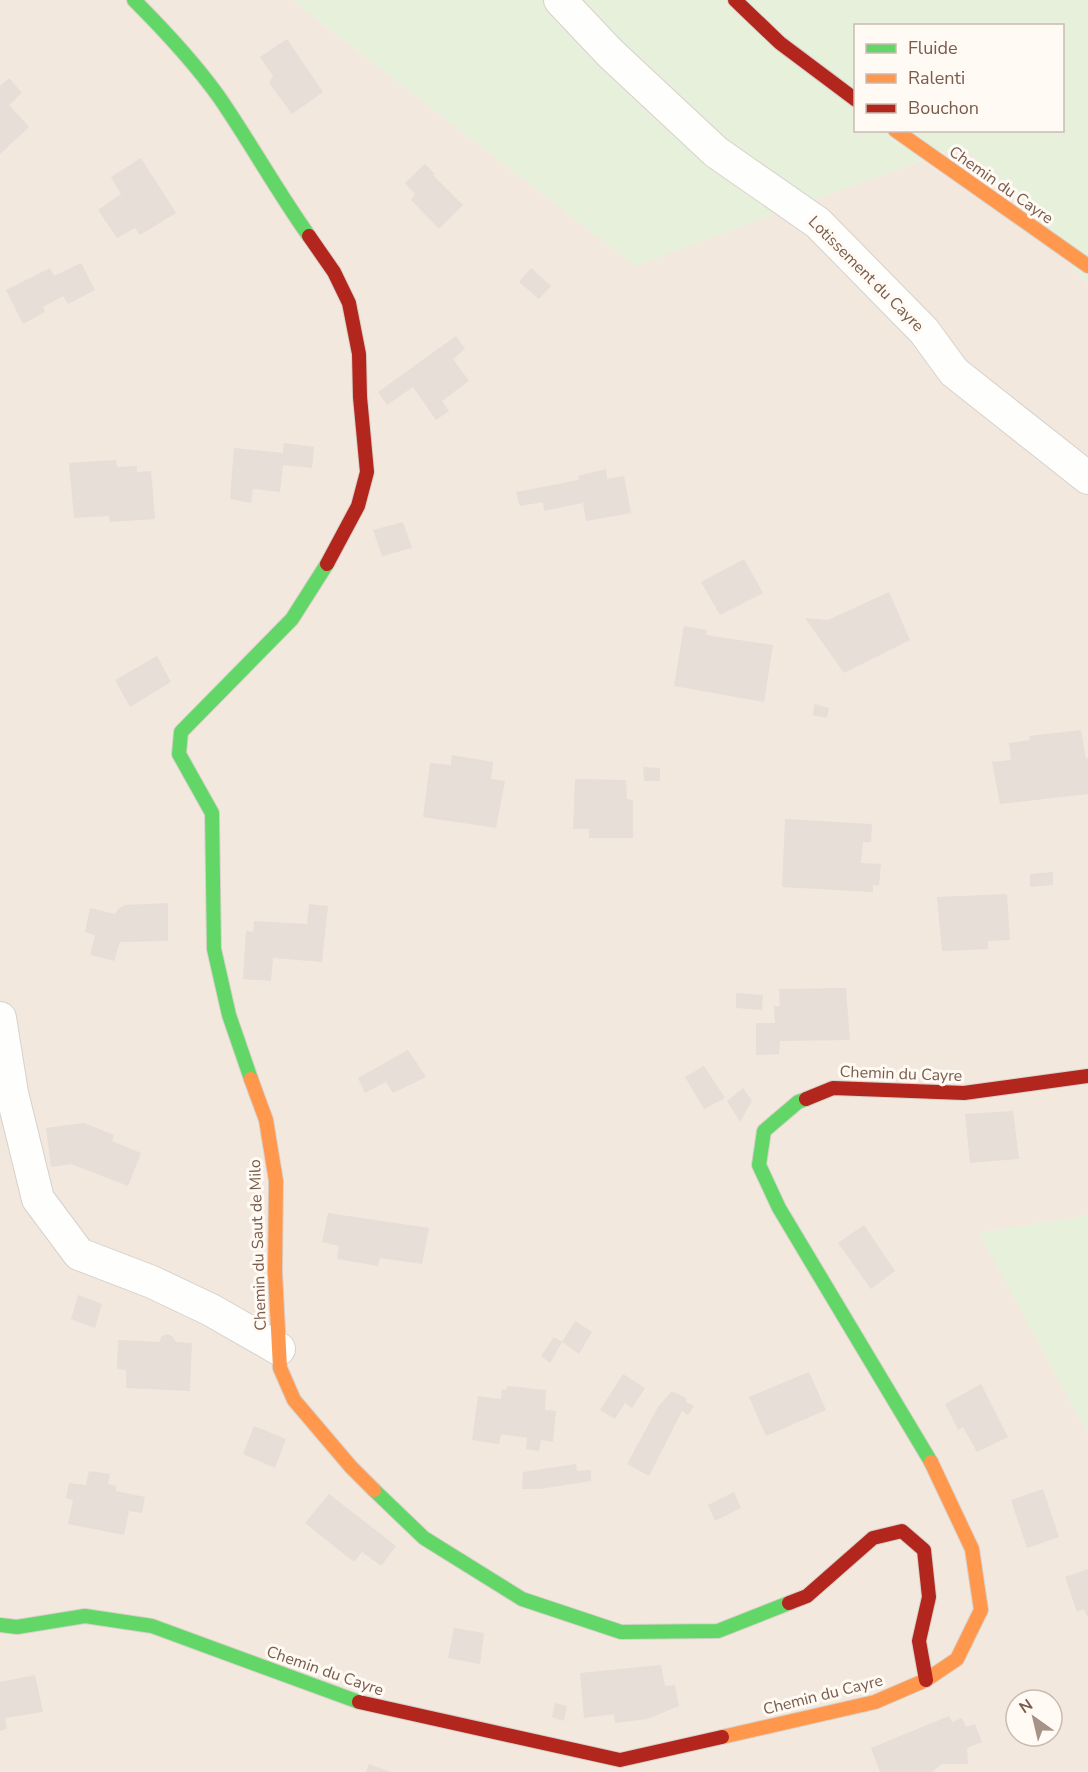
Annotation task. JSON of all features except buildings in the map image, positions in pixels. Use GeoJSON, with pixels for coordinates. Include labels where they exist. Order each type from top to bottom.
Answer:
{"type":"FeatureCollection","features":[{"type":"Feature","properties":{"kind":"street","name":"Chemin du Saut de Milo"},"geometry":{"type":"LineString","coordinates":[[134,0],[163,29],[218,96],[284,200],[334,272],[348,303],[359,354],[360,397],[367,472],[358,506],[329,560],[292,620],[181,732],[179,754],[212,813],[214,950],[229,1015],[267,1120],[276,1181],[275,1272],[280,1368],[294,1400],[351,1467],[424,1538],[522,1599],[621,1632],[718,1631],[807,1596],[873,1538],[902,1532],[924,1550],[928,1597],[919,1641],[926,1680]]}},
{"type":"Feature","properties":{"kind":"street","name":"Lotissement du Cayre"},"geometry":{"type":"LineString","coordinates":[[560,0],[610,52],[716,152],[818,223],[924,330],[954,372],[1088,478]]}},
{"type":"Feature","properties":{"kind":"street"},"geometry":{"type":"LineString","coordinates":[[735,0],[780,43],[854,99]]}},
{"type":"Feature","properties":{"kind":"street","name":"Chemin du Cayre"},"geometry":{"type":"LineString","coordinates":[[898,132],[1088,266]]}},
{"type":"Feature","properties":{"kind":"street"},"geometry":{"type":"LineString","coordinates":[[0,1018],[12,1093],[38,1199],[79,1254],[153,1282],[211,1310],[279,1349]]}},
{"type":"Feature","properties":{"kind":"street","name":"Chemin du Cayre"},"geometry":{"type":"LineString","coordinates":[[0,1624],[17,1628],[84,1616],[152,1626],[368,1705],[620,1760],[875,1702],[926,1680],[957,1659],[981,1610],[972,1549],[926,1452],[779,1208],[759,1165],[764,1131],[798,1102],[833,1088],[964,1093],[1088,1076]]}},
{"type":"Feature","properties":{"kind":"shaded area"},"geometry":{"type":"Polygon","coordinates":[[[0,0],[292,0],[635,265],[964,145],[1088,284],[1088,1215],[980,1233],[1088,1434],[1088,1772],[0,1772],[0,0]]]}},
{"type":"Feature","properties":{"kind":"green space"},"geometry":{"type":"Polygon","coordinates":[[[292,0],[1088,0],[1088,284],[963,145],[635,266],[292,0]]]}},
{"type":"Feature","properties":{"kind":"green space"},"geometry":{"type":"Polygon","coordinates":[[[1088,1215],[1088,1434],[979,1233],[1088,1215]]]}},
{"type":"Feature","properties":{"kind":"traffic: fast"},"geometry":{"type":"LineString","coordinates":[[134,0],[209,84],[309,236]]}},
{"type":"Feature","properties":{"kind":"traffic: fast"},"geometry":{"type":"LineString","coordinates":[[251,1079],[229,1015],[214,949],[212,813],[179,754],[181,732],[292,619],[327,564]]}},
{"type":"Feature","properties":{"kind":"traffic: fast"},"geometry":{"type":"LineString","coordinates":[[806,1099],[798,1102],[764,1131],[759,1165],[779,1208],[931,1462]]}},
{"type":"Feature","properties":{"kind":"traffic: fast"},"geometry":{"type":"LineString","coordinates":[[374,1490],[424,1538],[522,1599],[621,1632],[718,1631],[789,1603]]}},
{"type":"Feature","properties":{"kind":"traffic: fast"},"geometry":{"type":"LineString","coordinates":[[0,1625],[17,1627],[85,1616],[152,1626],[359,1702]]}},
{"type":"Feature","properties":{"kind":"traffic: slow"},"geometry":{"type":"LineString","coordinates":[[898,132],[1088,266]]}},
{"type":"Feature","properties":{"kind":"traffic: slow"},"geometry":{"type":"LineString","coordinates":[[251,1079],[266,1120],[276,1181],[275,1272],[280,1368],[294,1400],[351,1467],[374,1490]]}},
{"type":"Feature","properties":{"kind":"traffic: slow"},"geometry":{"type":"LineString","coordinates":[[722,1737],[875,1702],[926,1680],[957,1659],[981,1610],[972,1549],[931,1462]]}},
{"type":"Feature","properties":{"kind":"traffic: jam"},"geometry":{"type":"LineString","coordinates":[[735,0],[780,43],[854,98]]}},
{"type":"Feature","properties":{"kind":"traffic: jam"},"geometry":{"type":"LineString","coordinates":[[309,236],[334,272],[349,303],[359,354],[360,397],[367,472],[358,506],[327,564]]}},
{"type":"Feature","properties":{"kind":"traffic: jam"},"geometry":{"type":"LineString","coordinates":[[806,1099],[833,1088],[964,1093],[1088,1076]]}},
{"type":"Feature","properties":{"kind":"traffic: jam"},"geometry":{"type":"LineString","coordinates":[[789,1603],[807,1596],[873,1538],[902,1531],[924,1550],[929,1597],[919,1641],[926,1680]]}},
{"type":"Feature","properties":{"kind":"traffic: jam"},"geometry":{"type":"LineString","coordinates":[[359,1702],[620,1760],[722,1737]]}}]}
